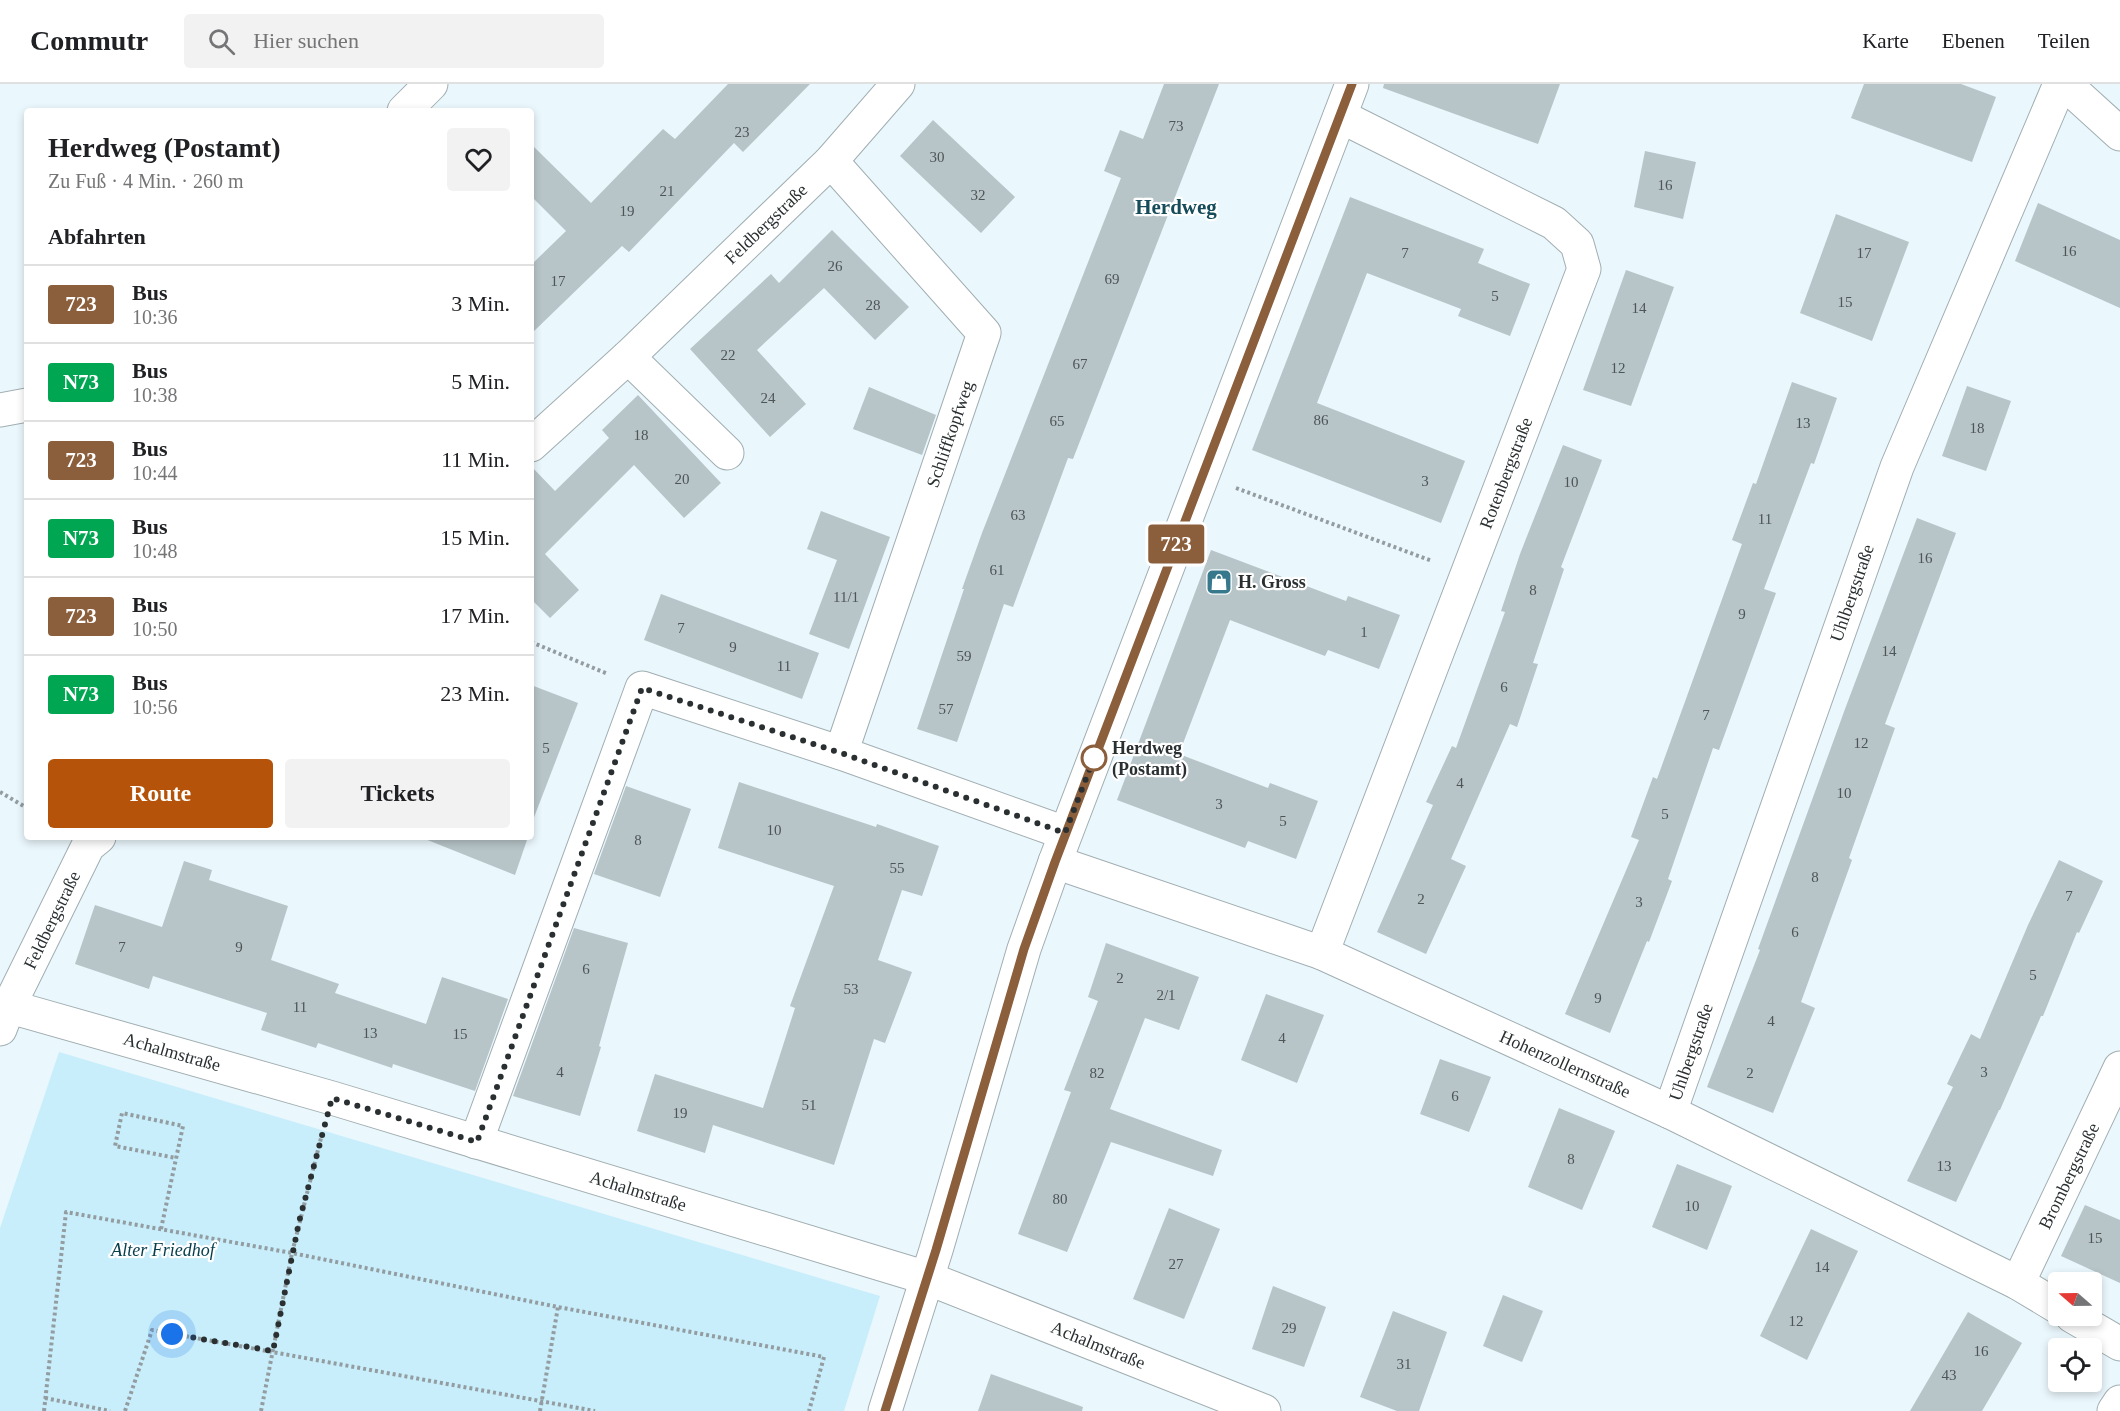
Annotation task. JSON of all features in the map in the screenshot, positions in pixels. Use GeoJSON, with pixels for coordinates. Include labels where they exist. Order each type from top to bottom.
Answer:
{"type":"FeatureCollection","features":[{"type":"Feature","properties":{"kind":"street"},"geometry":{"type":"LineString","coordinates":[[408,108],[431,84]]}},
{"type":"Feature","properties":{"kind":"street","name":"Feldbergstraße"},"geometry":{"type":"LineString","coordinates":[[534,442],[628,357],[831,161],[898,84]]}},
{"type":"Feature","properties":{"kind":"street"},"geometry":{"type":"LineString","coordinates":[[885,1411],[927,1278],[1024,949],[1060,848],[1352,84]]}},
{"type":"Feature","properties":{"kind":"street","name":"Uhlbergstraße"},"geometry":{"type":"LineString","coordinates":[[1670,1112],[1896,467],[2060,84]]}},
{"type":"Feature","properties":{"kind":"street"},"geometry":{"type":"LineString","coordinates":[[2065,84],[2120,134]]}},
{"type":"Feature","properties":{"kind":"street","name":"Rotenbergstraße"},"geometry":{"type":"LineString","coordinates":[[1322,953],[1584,269],[1577,244],[1554,223],[1340,116]]}},
{"type":"Feature","properties":{"kind":"street","name":"Schliffkopfweg"},"geometry":{"type":"LineString","coordinates":[[831,161],[984,333],[841,753]]}},
{"type":"Feature","properties":{"kind":"street"},"geometry":{"type":"LineString","coordinates":[[628,357],[727,453]]}},
{"type":"Feature","properties":{"kind":"street"},"geometry":{"type":"LineString","coordinates":[[0,410],[6,411],[24,406]]}},
{"type":"Feature","properties":{"kind":"street"},"geometry":{"type":"LineString","coordinates":[[477,1142],[642,688],[841,753],[1060,848]]}},
{"type":"Feature","properties":{"kind":"street","name":"Feldbergstraße"},"geometry":{"type":"LineString","coordinates":[[3,1013],[88,846],[95,840]]}},
{"type":"Feature","properties":{"kind":"street","name":"Hohenzollernstraße"},"geometry":{"type":"LineString","coordinates":[[1060,848],[1322,953],[1670,1112],[2018,1283],[2048,1301]]}},
{"type":"Feature","properties":{"kind":"street","name":"Achalmstraße"},"geometry":{"type":"LineString","coordinates":[[3,1013],[332,1098],[927,1278],[1264,1411]]}},
{"type":"Feature","properties":{"kind":"street","name":"Brombergstraße"},"geometry":{"type":"LineString","coordinates":[[2018,1283],[2120,1068]]}},
{"type":"Feature","properties":{"kind":"street"},"geometry":{"type":"LineString","coordinates":[[2089,1326],[2120,1344]]}},
{"type":"Feature","properties":{"kind":"street"},"geometry":{"type":"LineString","coordinates":[[2114,1411],[2120,1402]]}},
{"type":"Feature","properties":{"kind":"path"},"geometry":{"type":"LineString","coordinates":[[1202,475],[1467,574]]}},
{"type":"Feature","properties":{"kind":"path"},"geometry":{"type":"LineString","coordinates":[[534,643],[642,688]]}},
{"type":"Feature","properties":{"kind":"path"},"geometry":{"type":"LineString","coordinates":[[0,792],[24,806]]}},
{"type":"Feature","properties":{"kind":"path"},"geometry":{"type":"LineString","coordinates":[[261,1411],[292,1253],[332,1098]]}},
{"type":"Feature","properties":{"kind":"path"},"geometry":{"type":"LineString","coordinates":[[161,1229],[183,1126],[122,1113],[115,1146],[176,1158]]}},
{"type":"Feature","properties":{"kind":"path"},"geometry":{"type":"LineString","coordinates":[[44,1411],[66,1212],[292,1253],[558,1308],[824,1357],[809,1411]]}},
{"type":"Feature","properties":{"kind":"path"},"geometry":{"type":"LineString","coordinates":[[540,1411],[558,1308]]}},
{"type":"Feature","properties":{"kind":"path"},"geometry":{"type":"LineString","coordinates":[[125,1411],[152,1330],[594,1411]]}},
{"type":"Feature","properties":{"kind":"path"},"geometry":{"type":"LineString","coordinates":[[45,1398],[110,1411]]}},
{"type":"Feature","properties":{"kind":"green space","name":"Alter Friedhof"},"geometry":{"type":"Polygon","coordinates":[[[59,1052],[880,1296],[844,1411],[0,1411],[0,1228],[59,1052]]]}},
{"type":"Feature","properties":{"kind":"building"},"geometry":{"type":"Polygon","coordinates":[[[728,84],[810,84],[743,152],[734,143],[629,252],[622,246],[534,331],[534,262],[566,231],[534,199],[534,147],[591,203],[663,129],[675,139],[728,84]]]}},
{"type":"Feature","properties":{"kind":"building"},"geometry":{"type":"Polygon","coordinates":[[[1164,84],[1219,84],[1073,459],[1068,458],[1013,607],[1004,604],[957,742],[917,729],[982,533],[1121,178],[1104,171],[1120,130],[1143,139],[1164,84]]]}},
{"type":"Feature","properties":{"kind":"building"},"geometry":{"type":"Polygon","coordinates":[[[1384,84],[1560,84],[1538,144],[1383,88],[1384,84]]]}},
{"type":"Feature","properties":{"kind":"building"},"geometry":{"type":"Polygon","coordinates":[[[1864,84],[1961,84],[1996,97],[1972,162],[1851,118],[1864,84]]]}},
{"type":"Feature","properties":{"kind":"building"},"geometry":{"type":"Polygon","coordinates":[[[933,120],[1015,197],[981,233],[900,156],[933,120]]]}},
{"type":"Feature","properties":{"kind":"building"},"geometry":{"type":"Polygon","coordinates":[[[1645,151],[1696,162],[1683,219],[1634,207],[1645,151]]]}},
{"type":"Feature","properties":{"kind":"building"},"geometry":{"type":"Polygon","coordinates":[[[1350,197],[1484,249],[1478,263],[1530,284],[1510,336],[1458,316],[1461,309],[1367,273],[1317,403],[1465,461],[1441,523],[1252,450],[1350,197]]]}},
{"type":"Feature","properties":{"kind":"building"},"geometry":{"type":"Polygon","coordinates":[[[2038,203],[2120,240],[2120,308],[2015,261],[2038,203]]]}},
{"type":"Feature","properties":{"kind":"building"},"geometry":{"type":"Polygon","coordinates":[[[1836,214],[1909,242],[1872,341],[1800,313],[1836,214]]]}},
{"type":"Feature","properties":{"kind":"building"},"geometry":{"type":"Polygon","coordinates":[[[832,230],[909,307],[875,340],[824,288],[757,350],[806,404],[770,437],[690,349],[771,274],[779,283],[832,230]]]}},
{"type":"Feature","properties":{"kind":"building"},"geometry":{"type":"Polygon","coordinates":[[[1626,270],[1674,287],[1631,406],[1583,390],[1626,270]]]}},
{"type":"Feature","properties":{"kind":"building"},"geometry":{"type":"Polygon","coordinates":[[[1792,382],[1837,398],[1814,464],[1811,463],[1764,589],[1776,593],[1719,750],[1713,748],[1668,879],[1672,881],[1649,942],[1647,941],[1610,1033],[1565,1014],[1639,840],[1631,837],[1653,777],[1657,779],[1742,544],[1732,540],[1753,483],[1756,484],[1792,382]]]}},
{"type":"Feature","properties":{"kind":"building"},"geometry":{"type":"Polygon","coordinates":[[[1967,386],[2011,401],[1986,471],[1942,456],[1967,386]]]}},
{"type":"Feature","properties":{"kind":"building"},"geometry":{"type":"Polygon","coordinates":[[[869,387],[936,415],[922,455],[853,429],[869,387]]]}},
{"type":"Feature","properties":{"kind":"building"},"geometry":{"type":"Polygon","coordinates":[[[638,395],[721,483],[684,518],[634,465],[545,554],[579,590],[550,618],[534,602],[534,469],[555,491],[609,438],[602,430],[638,395]]]}},
{"type":"Feature","properties":{"kind":"building"},"geometry":{"type":"Polygon","coordinates":[[[1563,445],[1602,460],[1561,567],[1564,569],[1533,663],[1538,664],[1517,727],[1510,724],[1451,859],[1466,866],[1426,954],[1377,932],[1433,805],[1426,802],[1452,746],[1456,748],[1505,612],[1501,611],[1520,554],[1563,445]]]}},
{"type":"Feature","properties":{"kind":"building"},"geometry":{"type":"Polygon","coordinates":[[[821,511],[890,537],[849,649],[809,634],[837,560],[807,549],[821,511]]]}},
{"type":"Feature","properties":{"kind":"building"},"geometry":{"type":"Polygon","coordinates":[[[1917,518],[1956,533],[1885,724],[1895,728],[1849,858],[1852,860],[1801,1002],[1815,1008],[1773,1113],[1707,1087],[1760,950],[1758,949],[1845,709],[1917,518]]]}},
{"type":"Feature","properties":{"kind":"building"},"geometry":{"type":"Polygon","coordinates":[[[1211,550],[1346,601],[1348,596],[1400,615],[1379,669],[1328,650],[1325,656],[1230,620],[1179,754],[1268,788],[1270,783],[1318,801],[1296,859],[1248,841],[1245,848],[1117,800],[1211,550]]]}},
{"type":"Feature","properties":{"kind":"building"},"geometry":{"type":"Polygon","coordinates":[[[661,594],[819,653],[802,699],[644,640],[661,594]]]}},
{"type":"Feature","properties":{"kind":"building"},"geometry":{"type":"Polygon","coordinates":[[[534,686],[578,703],[534,817],[534,686]]]}},
{"type":"Feature","properties":{"kind":"building"},"geometry":{"type":"Polygon","coordinates":[[[739,782],[876,827],[877,824],[939,846],[922,896],[902,890],[878,960],[912,972],[885,1043],[874,1039],[834,1165],[713,1125],[705,1153],[637,1131],[655,1074],[763,1108],[795,1008],[790,1006],[834,886],[718,848],[739,782]]]}},
{"type":"Feature","properties":{"kind":"building"},"geometry":{"type":"Polygon","coordinates":[[[626,786],[691,809],[660,897],[594,874],[626,786]]]}},
{"type":"Feature","properties":{"kind":"building"},"geometry":{"type":"Polygon","coordinates":[[[428,840],[527,840],[515,875],[428,840]]]}},
{"type":"Feature","properties":{"kind":"building"},"geometry":{"type":"Polygon","coordinates":[[[2059,860],[2103,881],[2079,933],[2077,932],[2043,1016],[2041,1016],[1956,1202],[1907,1181],[1953,1087],[1947,1084],[1971,1034],[1980,1039],[2028,925],[2059,860]]]}},
{"type":"Feature","properties":{"kind":"building"},"geometry":{"type":"Polygon","coordinates":[[[184,861],[212,870],[209,880],[288,906],[271,960],[339,984],[335,993],[426,1024],[442,977],[508,999],[475,1091],[393,1064],[392,1068],[318,1043],[316,1048],[261,1030],[267,1013],[153,976],[149,989],[75,964],[95,905],[162,927],[184,861]]]}},
{"type":"Feature","properties":{"kind":"building"},"geometry":{"type":"Polygon","coordinates":[[[574,928],[628,943],[580,1116],[513,1096],[574,928]]]}},
{"type":"Feature","properties":{"kind":"building"},"geometry":{"type":"Polygon","coordinates":[[[1106,943],[1199,977],[1179,1030],[1145,1018],[1110,1109],[1222,1150],[1213,1176],[1111,1142],[1067,1252],[1018,1234],[1071,1092],[1064,1090],[1098,1001],[1088,997],[1106,943]]]}},
{"type":"Feature","properties":{"kind":"building"},"geometry":{"type":"Polygon","coordinates":[[[1266,994],[1324,1015],[1297,1083],[1241,1060],[1266,994]]]}},
{"type":"Feature","properties":{"kind":"building"},"geometry":{"type":"Polygon","coordinates":[[[1440,1059],[1491,1077],[1469,1132],[1420,1114],[1440,1059]]]}},
{"type":"Feature","properties":{"kind":"building"},"geometry":{"type":"Polygon","coordinates":[[[1559,1108],[1615,1131],[1582,1210],[1528,1187],[1559,1108]]]}},
{"type":"Feature","properties":{"kind":"building"},"geometry":{"type":"Polygon","coordinates":[[[1677,1164],[1732,1186],[1707,1250],[1652,1227],[1677,1164]]]}},
{"type":"Feature","properties":{"kind":"building"},"geometry":{"type":"Polygon","coordinates":[[[2085,1205],[2120,1220],[2120,1283],[2102,1275],[2102,1272],[2096,1272],[2061,1256],[2085,1205]]]}},
{"type":"Feature","properties":{"kind":"building"},"geometry":{"type":"Polygon","coordinates":[[[1169,1208],[1220,1229],[1184,1319],[1133,1299],[1169,1208]]]}},
{"type":"Feature","properties":{"kind":"building"},"geometry":{"type":"Polygon","coordinates":[[[1811,1229],[1858,1251],[1807,1360],[1760,1336],[1811,1229]]]}},
{"type":"Feature","properties":{"kind":"building"},"geometry":{"type":"Polygon","coordinates":[[[1273,1286],[1326,1307],[1304,1367],[1252,1349],[1273,1286]]]}},
{"type":"Feature","properties":{"kind":"building"},"geometry":{"type":"Polygon","coordinates":[[[1503,1295],[1543,1311],[1522,1362],[1483,1346],[1503,1295]]]}},
{"type":"Feature","properties":{"kind":"building"},"geometry":{"type":"Polygon","coordinates":[[[1393,1311],[1447,1332],[1419,1411],[1397,1411],[1360,1397],[1393,1311]]]}},
{"type":"Feature","properties":{"kind":"building"},"geometry":{"type":"Polygon","coordinates":[[[1968,1312],[2022,1343],[1982,1411],[1910,1411],[1968,1312]]]}},
{"type":"Feature","properties":{"kind":"building"},"geometry":{"type":"Polygon","coordinates":[[[991,1374],[1083,1407],[1082,1411],[978,1411],[991,1374]]]}},
{"type":"Feature","properties":{"kind":"bus line","name":"723"},"geometry":{"type":"LineString","coordinates":[[885,1411],[936,1250],[1024,949],[1065,833],[1352,84]]}},
{"type":"Feature","properties":{"kind":"place","name":"H. Gross"},"geometry":{"type":"Point","coordinates":[1219,582]}},
{"type":"Feature","properties":{"kind":"place","name":"Herdweg (Postamt)"},"geometry":{"type":"Point","coordinates":[1094,758]}},
{"type":"Feature","properties":{"kind":"district","name":"Herdweg"},"geometry":{"type":"Point","coordinates":[1176,207]}},
{"type":"Feature","properties":{"kind":"route"},"geometry":{"type":"LineString","coordinates":[[172,1334],[273,1351],[299,1222],[332,1098],[477,1142],[642,688],[841,753],[1065,833],[1094,758]]}}]}
